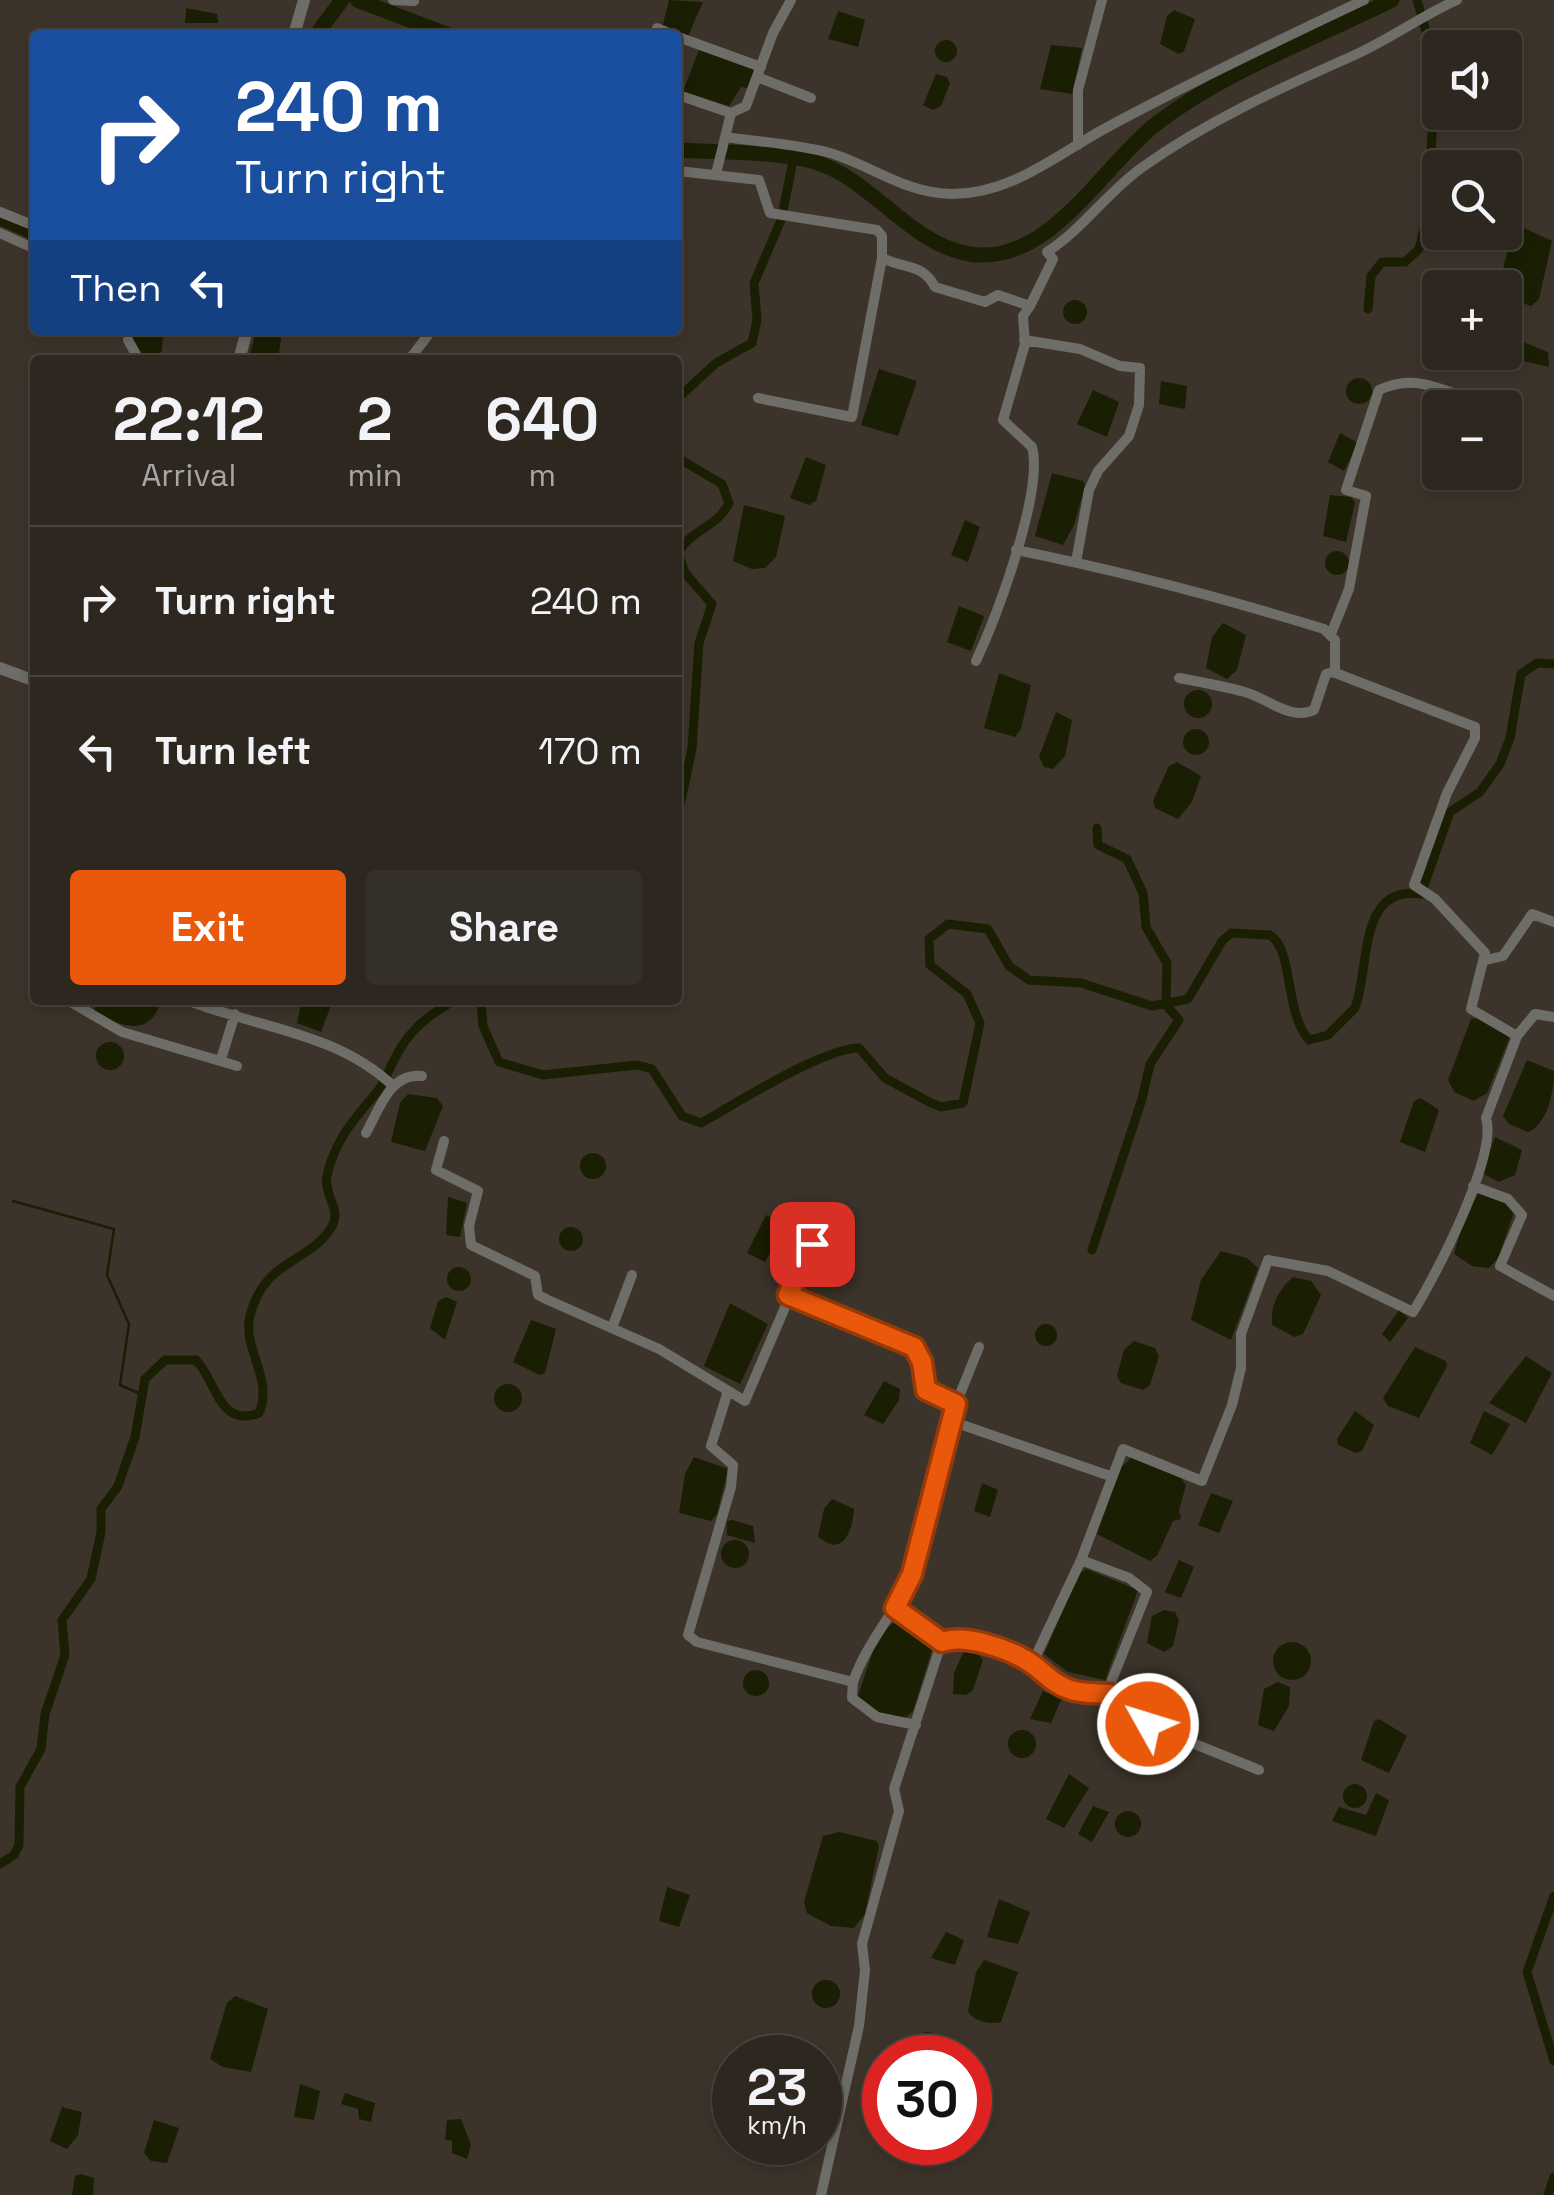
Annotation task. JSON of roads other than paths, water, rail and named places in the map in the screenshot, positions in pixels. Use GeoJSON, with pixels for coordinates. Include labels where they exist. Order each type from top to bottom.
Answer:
{"type":"FeatureCollection","features":[{"type":"Feature","properties":{"kind":"street"},"geometry":{"type":"LineString","coordinates":[[295,30],[304,0]]}},
{"type":"Feature","properties":{"kind":"street"},"geometry":{"type":"LineString","coordinates":[[393,0],[414,2]]}},
{"type":"Feature","properties":{"kind":"street"},"geometry":{"type":"LineString","coordinates":[[682,96],[731,113],[746,106],[792,0]]}},
{"type":"Feature","properties":{"kind":"street"},"geometry":{"type":"LineString","coordinates":[[1078,145],[1078,90],[1102,0]]}},
{"type":"Feature","properties":{"kind":"street"},"geometry":{"type":"LineString","coordinates":[[724,141],[830,153],[859,163],[884,179],[929,192],[984,191],[1025,176],[1078,145],[1364,0]]}},
{"type":"Feature","properties":{"kind":"street"},"geometry":{"type":"LineString","coordinates":[[976,661],[993,624],[1016,550],[1034,455],[1032,448],[1008,429],[1003,411],[1024,340],[1023,316],[1053,258],[1047,252],[1076,232],[1114,188],[1232,112],[1351,57],[1457,0]]}},
{"type":"Feature","properties":{"kind":"street"},"geometry":{"type":"LineString","coordinates":[[657,28],[662,30]]}},
{"type":"Feature","properties":{"kind":"street"},"geometry":{"type":"LineString","coordinates":[[682,39],[811,98]]}},
{"type":"Feature","properties":{"kind":"street"},"geometry":{"type":"LineString","coordinates":[[716,174],[731,113]]}},
{"type":"Feature","properties":{"kind":"street"},"geometry":{"type":"LineString","coordinates":[[682,171],[762,181],[766,205],[773,214],[877,230],[882,236],[882,258],[852,417],[758,398]]}},
{"type":"Feature","properties":{"kind":"street"},"geometry":{"type":"LineString","coordinates":[[0,212],[30,224]]}},
{"type":"Feature","properties":{"kind":"street"},"geometry":{"type":"LineString","coordinates":[[0,233],[30,247]]}},
{"type":"Feature","properties":{"kind":"street"},"geometry":{"type":"LineString","coordinates":[[882,258],[918,268],[939,289],[985,302],[998,295],[1030,306]]}},
{"type":"Feature","properties":{"kind":"street"},"geometry":{"type":"LineString","coordinates":[[128,340],[136,355]]}},
{"type":"Feature","properties":{"kind":"street"},"geometry":{"type":"LineString","coordinates":[[1024,340],[1080,349],[1120,366],[1140,368],[1139,405],[1130,436],[1098,471],[1089,490],[1076,562]]}},
{"type":"Feature","properties":{"kind":"street"},"geometry":{"type":"LineString","coordinates":[[1335,672],[1336,650],[1331,634],[1349,589],[1366,496],[1346,490],[1379,390],[1422,381],[1449,390]]}},
{"type":"Feature","properties":{"kind":"street"},"geometry":{"type":"LineString","coordinates":[[1016,550],[1125,571],[1180,592],[1272,614],[1331,634]]}},
{"type":"Feature","properties":{"kind":"street"},"geometry":{"type":"LineString","coordinates":[[0,668],[30,679]]}},
{"type":"Feature","properties":{"kind":"street"},"geometry":{"type":"LineString","coordinates":[[1179,678],[1244,691],[1294,712],[1308,713],[1314,710],[1326,674],[1335,672],[1475,727],[1476,738],[1433,827],[1421,891],[1486,960]]}},
{"type":"Feature","properties":{"kind":"street"},"geometry":{"type":"LineString","coordinates":[[1486,960],[1503,956],[1532,914],[1554,922]]}},
{"type":"Feature","properties":{"kind":"street"},"geometry":{"type":"LineString","coordinates":[[1486,960],[1471,1009],[1517,1036]]}},
{"type":"Feature","properties":{"kind":"street"},"geometry":{"type":"LineString","coordinates":[[75,1005],[122,1032],[237,1066]]}},
{"type":"Feature","properties":{"kind":"street"},"geometry":{"type":"LineString","coordinates":[[203,1005],[312,1038],[376,1071],[392,1084]]}},
{"type":"Feature","properties":{"kind":"street"},"geometry":{"type":"LineString","coordinates":[[1032,1664],[1081,1560],[1123,1449],[1202,1481],[1228,1420],[1241,1368],[1241,1334],[1268,1260],[1328,1271],[1413,1312],[1472,1186],[1490,1131],[1486,1118],[1517,1036],[1530,1017],[1542,1013],[1554,1017]]}},
{"type":"Feature","properties":{"kind":"street"},"geometry":{"type":"LineString","coordinates":[[221,1059],[235,1014]]}},
{"type":"Feature","properties":{"kind":"street"},"geometry":{"type":"LineString","coordinates":[[366,1133],[392,1084],[408,1076],[422,1076]]}},
{"type":"Feature","properties":{"kind":"street"},"geometry":{"type":"LineString","coordinates":[[444,1141],[436,1170],[478,1191],[468,1226],[470,1246],[534,1276],[538,1295],[659,1349],[744,1401],[812,1244]]}},
{"type":"Feature","properties":{"kind":"street"},"geometry":{"type":"LineString","coordinates":[[1472,1186],[1508,1199],[1522,1215],[1500,1266],[1554,1296]]}},
{"type":"Feature","properties":{"kind":"street"},"geometry":{"type":"LineString","coordinates":[[612,1328],[632,1276]]}},
{"type":"Feature","properties":{"kind":"street"},"geometry":{"type":"LineString","coordinates":[[788,1295],[914,1347],[922,1362],[926,1390],[956,1404]]}},
{"type":"Feature","properties":{"kind":"street"},"geometry":{"type":"LineString","coordinates":[[916,1726],[868,1712],[852,1698],[853,1682],[874,1634],[895,1608],[912,1574],[950,1421],[979,1347]]}},
{"type":"Feature","properties":{"kind":"street"},"geometry":{"type":"LineString","coordinates":[[728,1391],[710,1446],[733,1465],[731,1486],[688,1634],[714,1647],[853,1682]]}},
{"type":"Feature","properties":{"kind":"street"},"geometry":{"type":"LineString","coordinates":[[950,1421],[1110,1476]]}},
{"type":"Feature","properties":{"kind":"street"},"geometry":{"type":"LineString","coordinates":[[1081,1560],[1129,1578],[1146,1592],[1110,1694]]}},
{"type":"Feature","properties":{"kind":"street"},"geometry":{"type":"LineString","coordinates":[[895,1608],[942,1642]]}},
{"type":"Feature","properties":{"kind":"street"},"geometry":{"type":"LineString","coordinates":[[942,1642],[954,1638],[999,1648],[1032,1664],[1040,1675],[1072,1690],[1110,1694],[1121,1710],[1148,1724],[1259,1770]]}},
{"type":"Feature","properties":{"kind":"street"},"geometry":{"type":"LineString","coordinates":[[821,2195],[859,2026],[865,1970],[862,1944],[899,1811],[894,1788],[942,1642]]}},
{"type":"Feature","properties":{"kind":"waterway"},"geometry":{"type":"LineString","coordinates":[[320,30],[342,0]]}},
{"type":"Feature","properties":{"kind":"waterway"},"geometry":{"type":"LineString","coordinates":[[357,0],[436,30]]}},
{"type":"Feature","properties":{"kind":"waterway"},"geometry":{"type":"LineString","coordinates":[[682,150],[775,155],[828,167],[863,188],[930,239],[969,254],[998,254],[1025,245],[1049,229],[1136,142],[1183,105],[1240,72],[1392,0]]}},
{"type":"Feature","properties":{"kind":"waterway"},"geometry":{"type":"LineString","coordinates":[[1368,309],[1371,276],[1382,262],[1405,262],[1419,249],[1435,186],[1431,151],[1436,66],[1417,0]]}},
{"type":"Feature","properties":{"kind":"waterway"},"geometry":{"type":"LineString","coordinates":[[682,394],[716,363],[752,343],[757,320],[754,283],[781,220],[793,161]]}},
{"type":"Feature","properties":{"kind":"waterway"},"geometry":{"type":"LineString","coordinates":[[0,221],[30,234]]}},
{"type":"Feature","properties":{"kind":"waterway"},"geometry":{"type":"LineString","coordinates":[[682,460],[722,484],[729,503],[718,518],[682,547]]}},
{"type":"Feature","properties":{"kind":"waterway"},"geometry":{"type":"LineString","coordinates":[[682,564],[712,604],[699,643],[692,749],[682,795]]}},
{"type":"Feature","properties":{"kind":"waterway"},"geometry":{"type":"LineString","coordinates":[[481,1005],[483,1026],[499,1062],[543,1075],[637,1065],[652,1069],[682,1116],[701,1123],[802,1067],[843,1050],[859,1048],[885,1078],[929,1102],[941,1107],[963,1103],[980,1023],[967,994],[930,965],[929,939],[948,924],[988,929],[1009,966],[1029,980],[1081,983],[1152,1006],[1188,999],[1222,941],[1231,933],[1270,935],[1283,954],[1301,1028],[1309,1040],[1328,1035],[1355,1008],[1376,916],[1386,902],[1400,894],[1421,894],[1450,812],[1480,792],[1500,764],[1510,738],[1521,674],[1537,663],[1554,664]]}},
{"type":"Feature","properties":{"kind":"waterway"},"geometry":{"type":"LineString","coordinates":[[1092,1250],[1150,1064],[1179,1020],[1166,1005],[1167,963],[1146,927],[1143,893],[1127,859],[1098,845],[1097,828]]}},
{"type":"Feature","properties":{"kind":"waterway"},"geometry":{"type":"LineString","coordinates":[[0,1864],[14,1855],[19,1845],[20,1787],[41,1749],[45,1714],[65,1655],[62,1620],[91,1579],[101,1532],[101,1509],[118,1486],[135,1437],[145,1379],[165,1360],[196,1360],[227,1409],[246,1416],[259,1413],[263,1388],[249,1328],[257,1297],[265,1283],[311,1249],[331,1228],[335,1215],[327,1176],[340,1141],[380,1088],[406,1039],[448,1005]]}},
{"type":"Feature","properties":{"kind":"waterway"},"geometry":{"type":"LineString","coordinates":[[13,1201],[114,1229],[107,1275],[129,1324],[120,1385],[143,1395]]}},
{"type":"Feature","properties":{"kind":"waterway"},"geometry":{"type":"LineString","coordinates":[[1554,1896],[1527,1972],[1554,2061]]}},
{"type":"Feature","properties":{"kind":"waterway"},"geometry":{"type":"LineString","coordinates":[[1548,2195],[1554,2177]]}}]}
